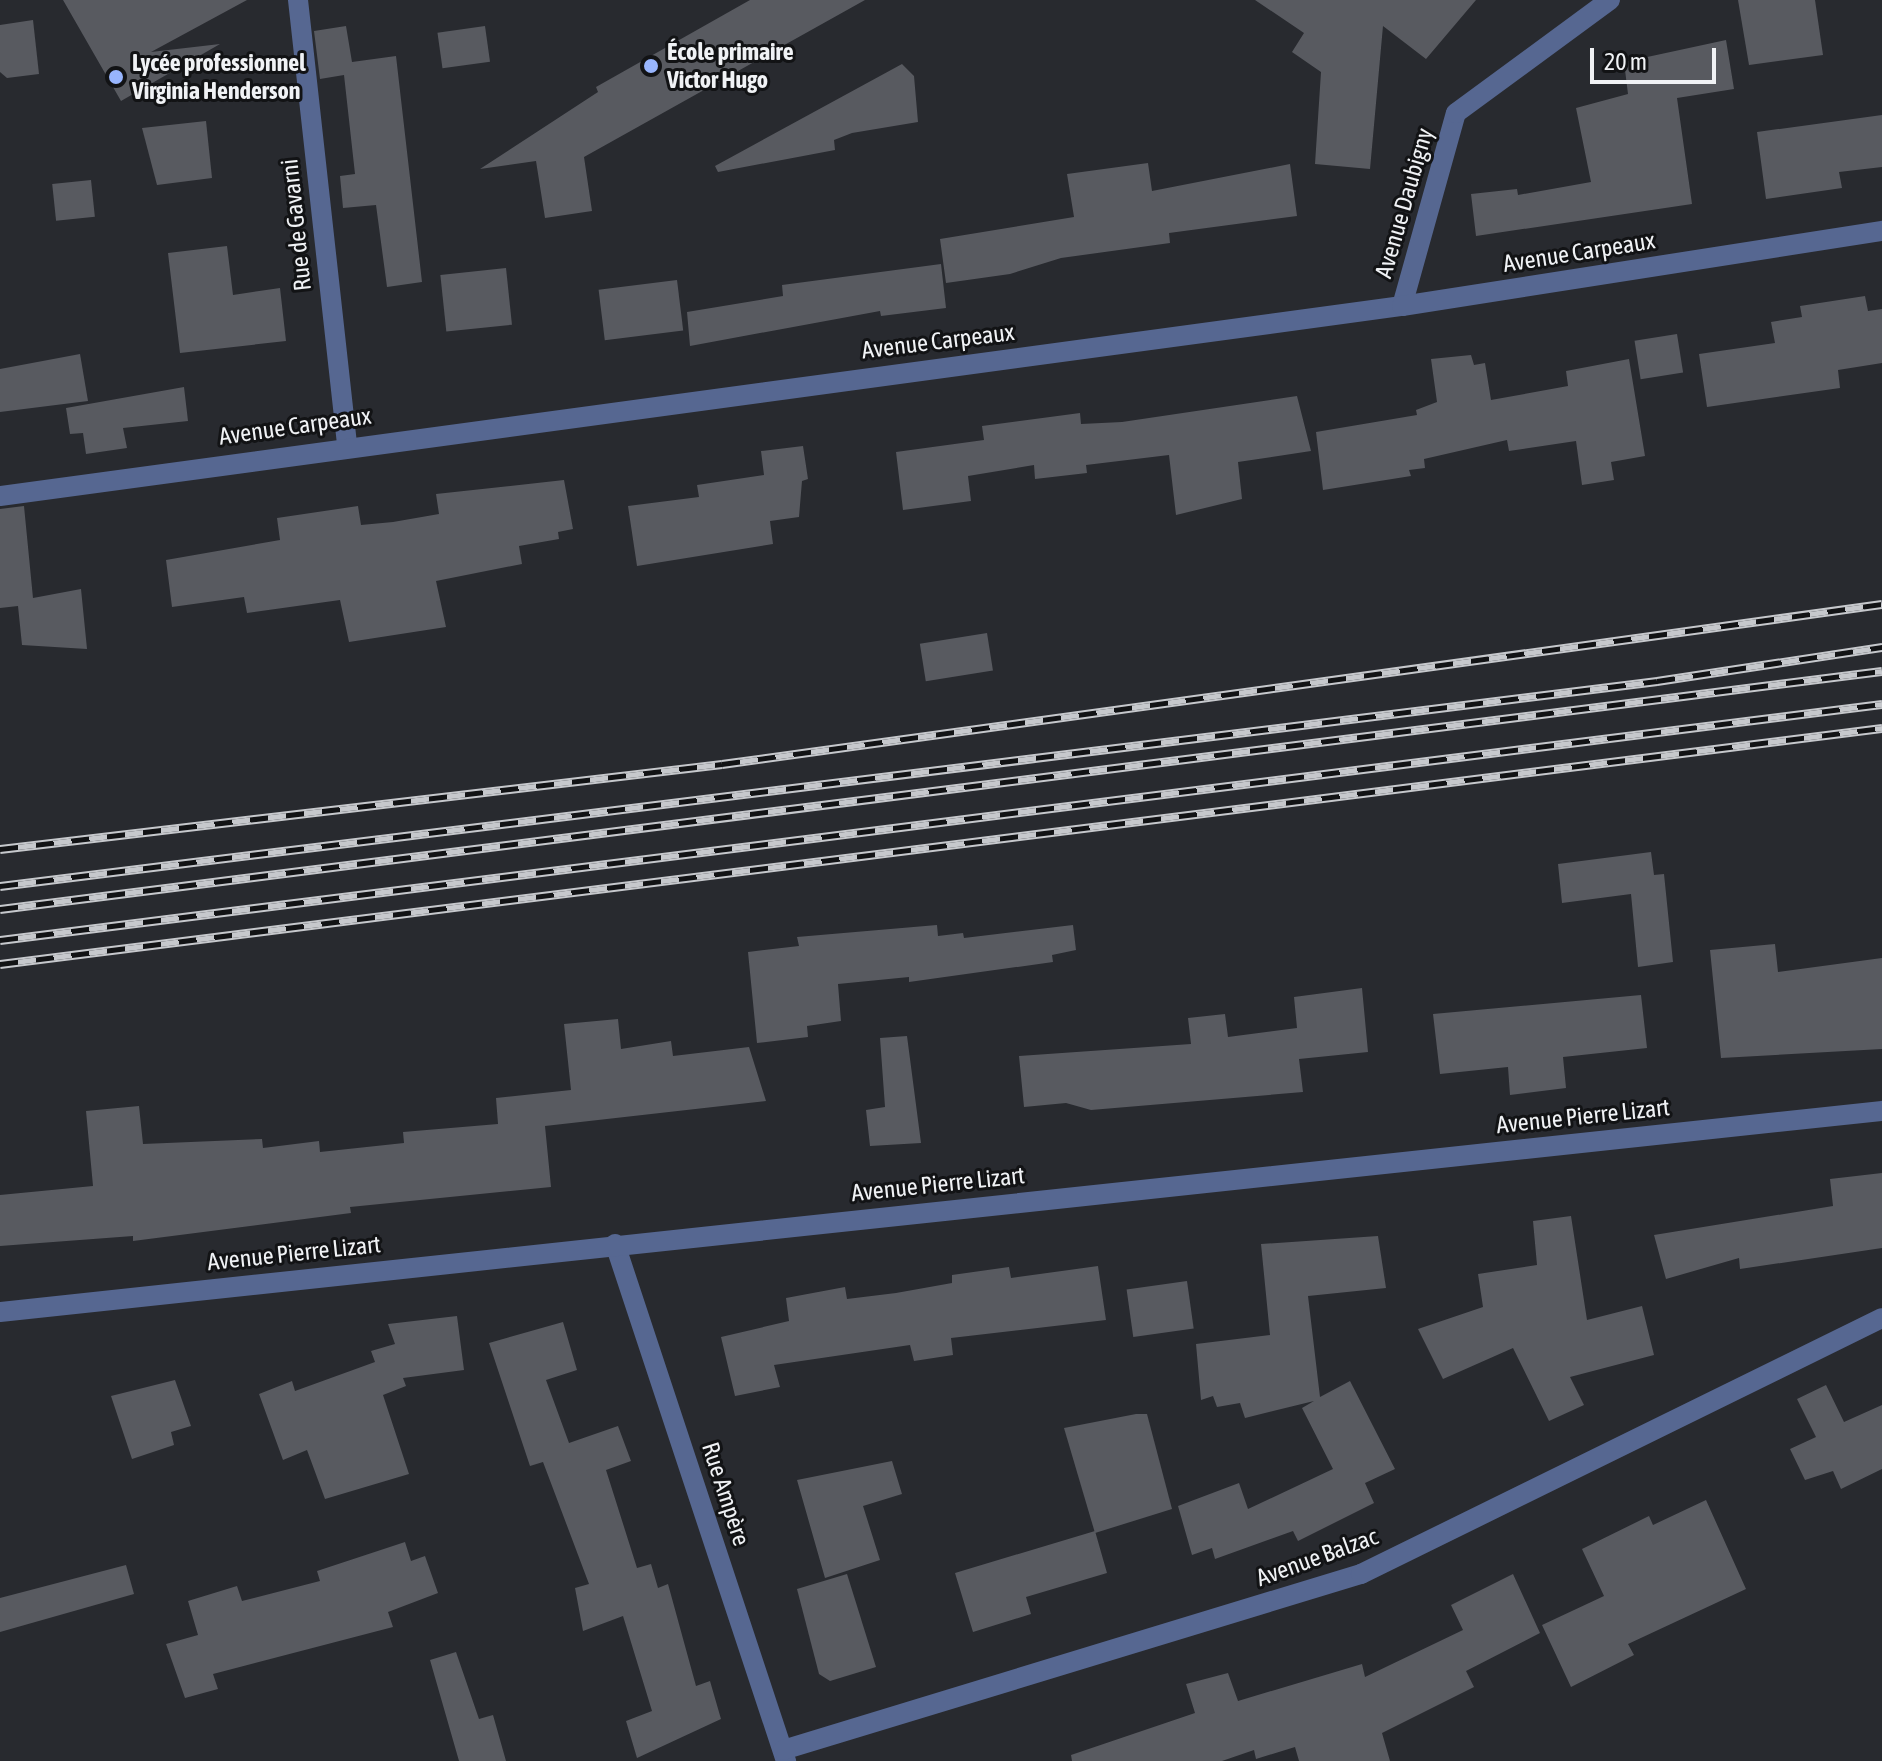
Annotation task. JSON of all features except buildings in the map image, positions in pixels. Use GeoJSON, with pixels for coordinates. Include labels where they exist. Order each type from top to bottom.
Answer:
{"type":"FeatureCollection","features":[{"type":"Feature","properties":{"kind":"street","name":"Rue de Gavarni"},"geometry":{"type":"LineString","coordinates":[[298,0],[347,444]]}},
{"type":"Feature","properties":{"kind":"street","name":"Avenue Daubigny"},"geometry":{"type":"LineString","coordinates":[[1402,306],[1456,113],[1610,0]]}},
{"type":"Feature","properties":{"kind":"street","name":"Avenue Carpeaux"},"geometry":{"type":"LineString","coordinates":[[0,496],[347,444],[1402,306],[1882,231]]}},
{"type":"Feature","properties":{"kind":"street","name":"Avenue Pierre Lizart"},"geometry":{"type":"LineString","coordinates":[[0,1312],[1882,1111]]}},
{"type":"Feature","properties":{"kind":"street","name":"Rue Ampère"},"geometry":{"type":"LineString","coordinates":[[615,1244],[784,1755]]}},
{"type":"Feature","properties":{"kind":"street","name":"Avenue Balzac"},"geometry":{"type":"LineString","coordinates":[[784,1755],[1361,1574],[1882,1318]]}},
{"type":"Feature","properties":{"kind":"railway"},"geometry":{"type":"LineString","coordinates":[[0,849],[722,764],[1882,604]]}},
{"type":"Feature","properties":{"kind":"railway"},"geometry":{"type":"LineString","coordinates":[[0,886],[1657,681],[1882,647]]}},
{"type":"Feature","properties":{"kind":"railway"},"geometry":{"type":"LineString","coordinates":[[0,909],[1882,671]]}},
{"type":"Feature","properties":{"kind":"railway"},"geometry":{"type":"LineString","coordinates":[[0,940],[1882,704]]}},
{"type":"Feature","properties":{"kind":"railway"},"geometry":{"type":"LineString","coordinates":[[0,964],[1882,728]]}},
{"type":"Feature","properties":{"kind":"place","name":"École primaire Victor Hugo"},"geometry":{"type":"Point","coordinates":[651,66]}},
{"type":"Feature","properties":{"kind":"place","name":"Lycée professionnel Virginia Henderson"},"geometry":{"type":"Point","coordinates":[116,77]}}]}
